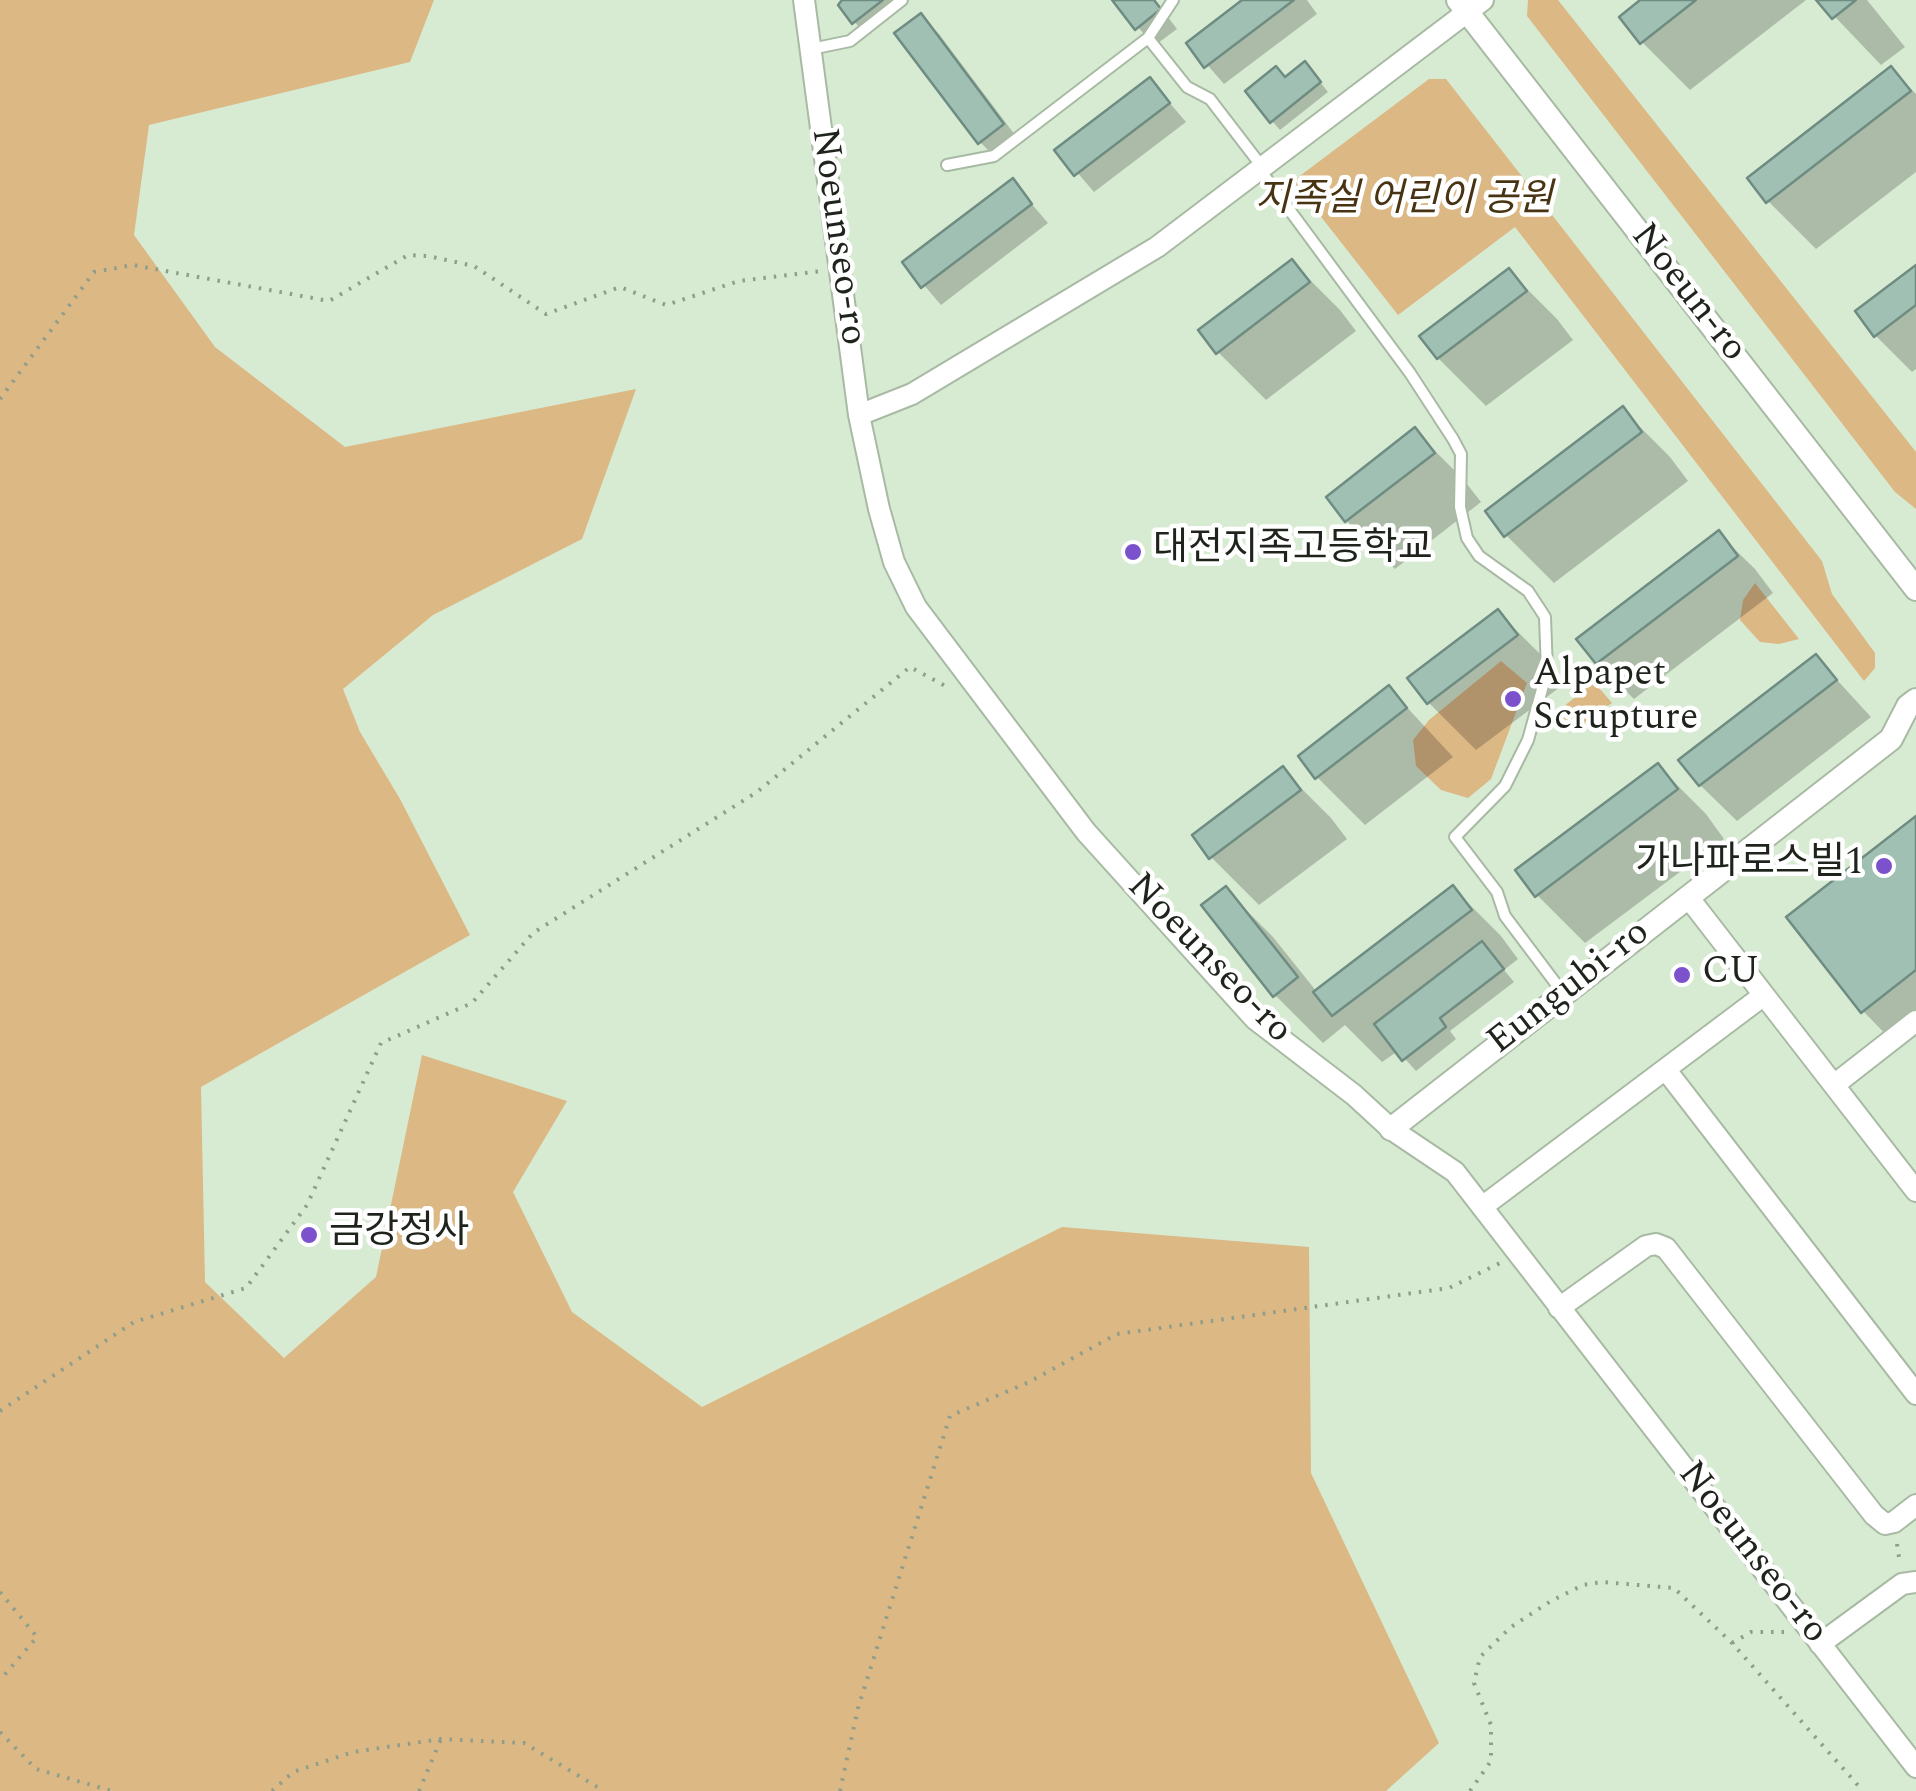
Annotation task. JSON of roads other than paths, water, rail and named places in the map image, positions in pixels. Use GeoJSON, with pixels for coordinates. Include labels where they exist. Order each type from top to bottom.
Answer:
{"type":"FeatureCollection","features":[{"type":"Feature","properties":{"kind":"street","name":"Noeunseo-ro"},"geometry":{"type":"LineString","coordinates":[[804,0],[860,415],[878,509],[894,562],[916,608],[1086,832],[1242,1005],[1354,1094],[1391,1129],[1455,1172],[1916,1767]]}},
{"type":"Feature","properties":{"kind":"street"},"geometry":{"type":"LineString","coordinates":[[860,415],[912,394],[1140,257],[1262,169],[1469,4]]}},
{"type":"Feature","properties":{"kind":"street","name":"Noeun-ro"},"geometry":{"type":"LineString","coordinates":[[1469,4],[1916,589]]}},
{"type":"Feature","properties":{"kind":"street","name":"Eungubi-ro"},"geometry":{"type":"LineString","coordinates":[[1391,1129],[1891,739],[1908,706],[1916,700]]}},
{"type":"Feature","properties":{"kind":"street"},"geometry":{"type":"LineString","coordinates":[[1891,739],[1916,736]]}},
{"type":"Feature","properties":{"kind":"street"},"geometry":{"type":"LineString","coordinates":[[1688,897],[1916,1191]]}},
{"type":"Feature","properties":{"kind":"street"},"geometry":{"type":"LineString","coordinates":[[1482,1207],[1764,995]]}},
{"type":"Feature","properties":{"kind":"street"},"geometry":{"type":"LineString","coordinates":[[1834,1085],[1916,1021]]}},
{"type":"Feature","properties":{"kind":"street"},"geometry":{"type":"LineString","coordinates":[[1666,1070],[1916,1394]]}},
{"type":"Feature","properties":{"kind":"street"},"geometry":{"type":"LineString","coordinates":[[1559,1308],[1646,1246],[1666,1248],[1884,1519],[1916,1506]]}},
{"type":"Feature","properties":{"kind":"street"},"geometry":{"type":"LineString","coordinates":[[1814,1636],[1909,1583]]}},
{"type":"Feature","properties":{"kind":"lane"},"geometry":{"type":"LineString","coordinates":[[810,49],[850,41],[902,0]]}},
{"type":"Feature","properties":{"kind":"lane"},"geometry":{"type":"LineString","coordinates":[[947,165],[994,156],[1148,38],[1173,0]]}},
{"type":"Feature","properties":{"kind":"lane"},"geometry":{"type":"LineString","coordinates":[[1148,38],[1187,88],[1210,99],[1410,372],[1460,454],[1460,507],[1467,538],[1479,556],[1528,591],[1546,617],[1547,671],[1528,740],[1505,786],[1455,836],[1497,892],[1505,916],[1564,994]]}},
{"type":"Feature","properties":{"kind":"place","name":"대전지족고등학교"},"geometry":{"type":"Point","coordinates":[1133,552]}},
{"type":"Feature","properties":{"kind":"place","name":"Alpapet Scrupture"},"geometry":{"type":"Point","coordinates":[1513,699]}},
{"type":"Feature","properties":{"kind":"place","name":"가나파로스빌1"},"geometry":{"type":"Point","coordinates":[1884,866]}},
{"type":"Feature","properties":{"kind":"place","name":"CU"},"geometry":{"type":"Point","coordinates":[1682,975]}},
{"type":"Feature","properties":{"kind":"place","name":"금강정사"},"geometry":{"type":"Point","coordinates":[309,1235]}},
{"type":"Feature","properties":{"kind":"park label","name":"지족실 어린이 공원"},"geometry":{"type":"Point","coordinates":[1404,203]}}]}
